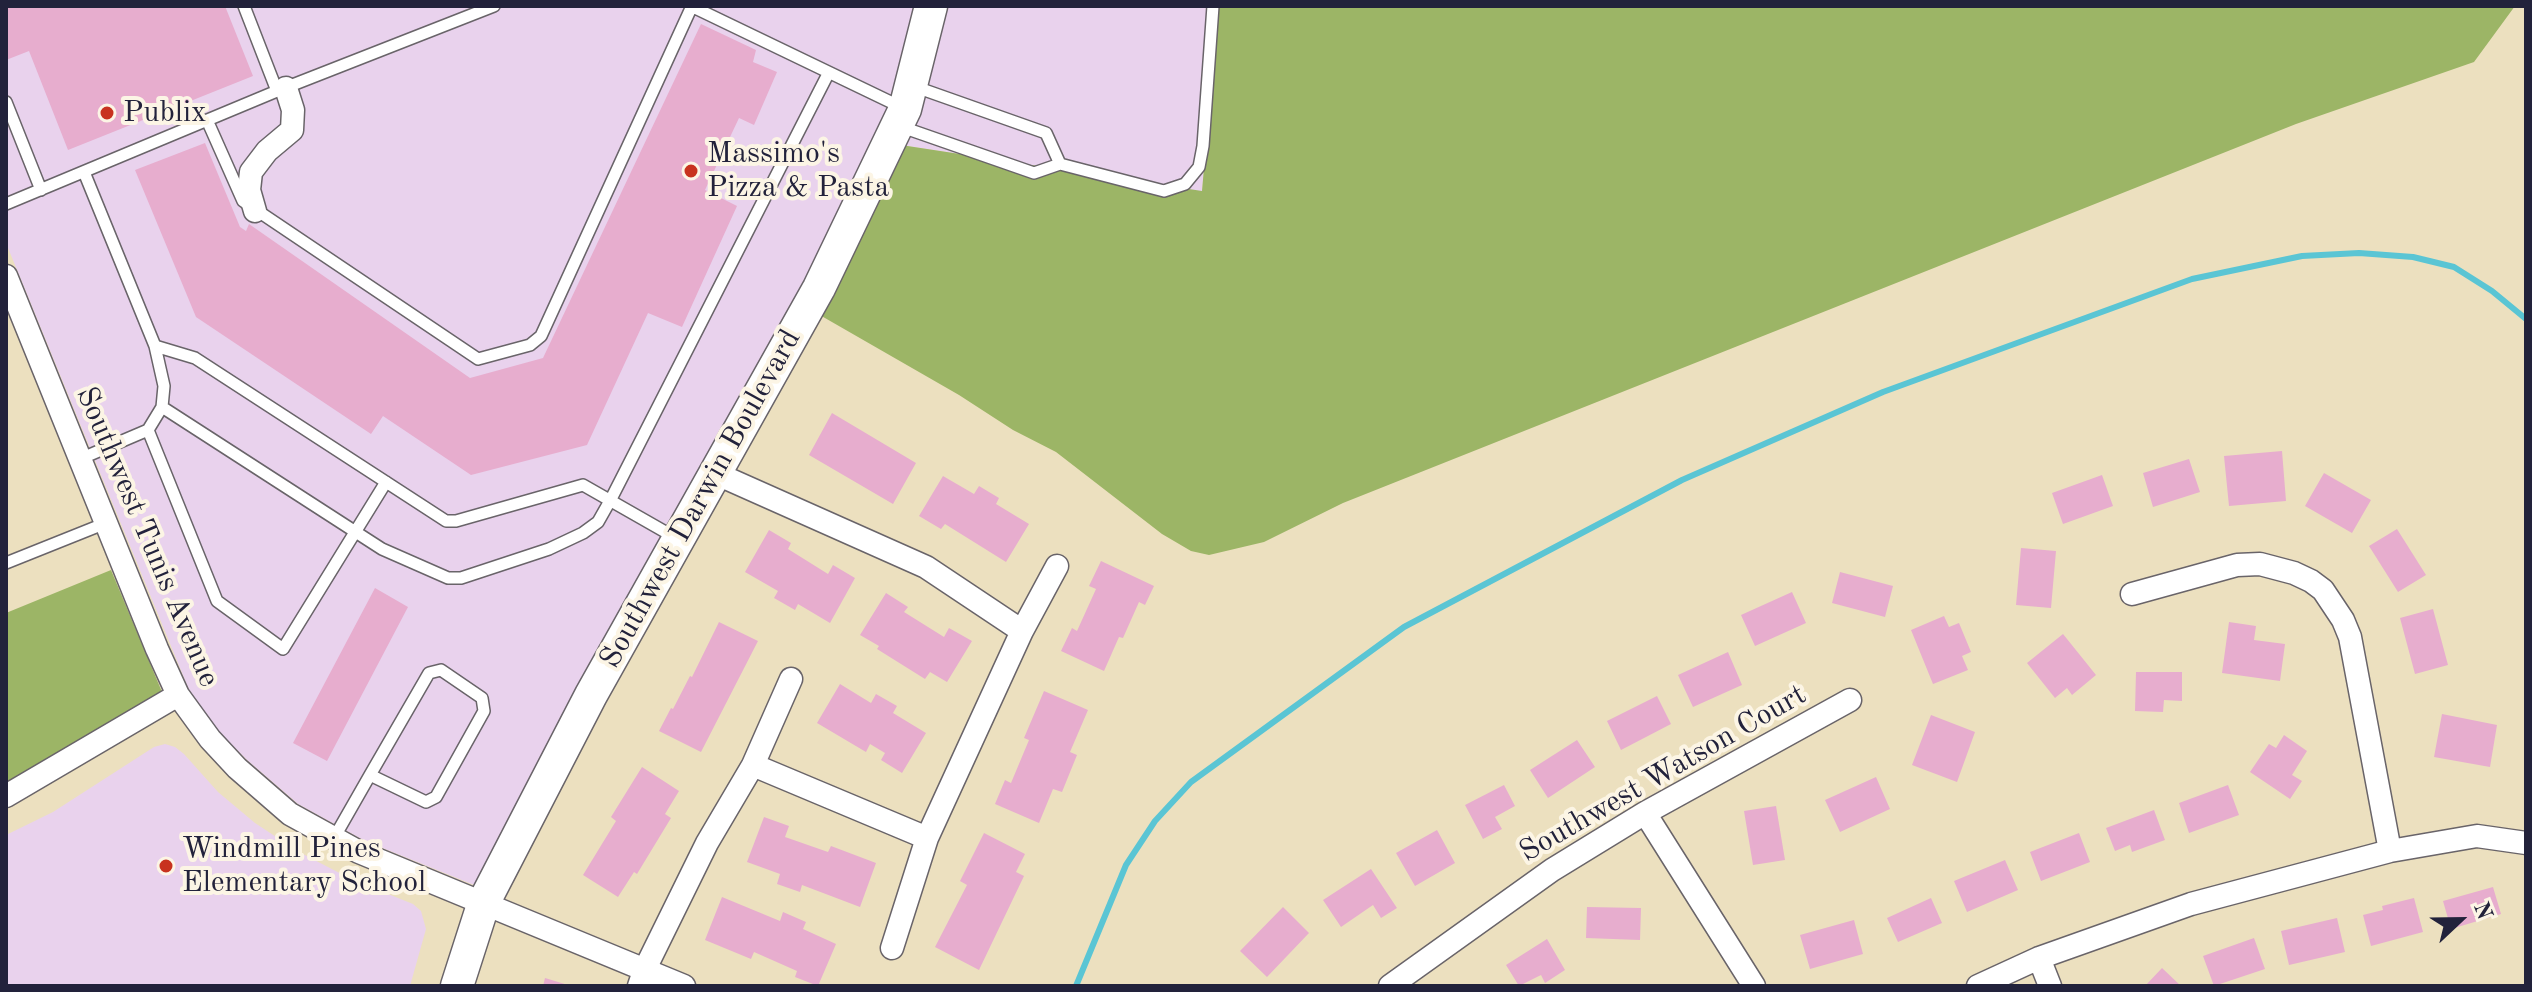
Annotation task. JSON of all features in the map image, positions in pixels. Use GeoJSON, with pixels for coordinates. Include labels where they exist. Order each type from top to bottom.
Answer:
{"type":"FeatureCollection","features":[{"type":"Feature","properties":{"kind":"street","name":"Southwest Darwin Boulevard"},"geometry":{"type":"LineString","coordinates":[[457,986],[484,902],[591,695],[819,288],[904,107],[931,6]]}},
{"type":"Feature","properties":{"kind":"street"},"geometry":{"type":"LineString","coordinates":[[255,211],[249,190],[251,172],[267,151],[292,130],[293,110],[282,89]]}},
{"type":"Feature","properties":{"kind":"street","name":"Southwest Tunis Avenue"},"geometry":{"type":"LineString","coordinates":[[6,276],[178,695],[210,739],[237,768],[290,814],[359,852],[484,902],[642,978],[684,986]]}},
{"type":"Feature","properties":{"kind":"street"},"geometry":{"type":"LineString","coordinates":[[717,474],[926,567],[1022,631]]}},
{"type":"Feature","properties":{"kind":"street"},"geometry":{"type":"LineString","coordinates":[[2132,594],[2237,565],[2260,564],[2294,573],[2323,590],[2350,637],[2390,851]]}},
{"type":"Feature","properties":{"kind":"street"},"geometry":{"type":"LineString","coordinates":[[892,948],[927,838],[1022,631],[1057,566]]}},
{"type":"Feature","properties":{"kind":"street"},"geometry":{"type":"LineString","coordinates":[[642,978],[707,843],[753,765],[791,679]]}},
{"type":"Feature","properties":{"kind":"street"},"geometry":{"type":"LineString","coordinates":[[6,796],[21,790],[178,695]]}},
{"type":"Feature","properties":{"kind":"street","name":"Southwest Watson Court"},"geometry":{"type":"LineString","coordinates":[[1390,986],[1552,870],[1645,813],[1850,700]]}},
{"type":"Feature","properties":{"kind":"street"},"geometry":{"type":"LineString","coordinates":[[753,765],[927,838]]}},
{"type":"Feature","properties":{"kind":"street"},"geometry":{"type":"LineString","coordinates":[[1645,813],[1754,986]]}},
{"type":"Feature","properties":{"kind":"street"},"geometry":{"type":"LineString","coordinates":[[1978,986],[2039,958],[2191,904],[2390,851],[2477,836],[2526,843]]}},
{"type":"Feature","properties":{"kind":"street"},"geometry":{"type":"LineString","coordinates":[[2039,958],[2050,986]]}},
{"type":"Feature","properties":{"kind":"lane"},"geometry":{"type":"LineString","coordinates":[[244,6],[282,89]]}},
{"type":"Feature","properties":{"kind":"lane"},"geometry":{"type":"LineString","coordinates":[[6,204],[282,89],[494,6]]}},
{"type":"Feature","properties":{"kind":"lane"},"geometry":{"type":"LineString","coordinates":[[207,120],[243,201],[478,359],[530,345],[541,336],[692,6],[1034,173],[1060,164],[1164,191],[1185,184],[1199,167],[1213,6]]}},
{"type":"Feature","properties":{"kind":"lane"},"geometry":{"type":"LineString","coordinates":[[162,407],[382,549],[448,578],[461,578],[549,549],[583,533],[598,522],[611,499],[828,74]]}},
{"type":"Feature","properties":{"kind":"lane"},"geometry":{"type":"LineString","coordinates":[[6,102],[41,190]]}},
{"type":"Feature","properties":{"kind":"lane"},"geometry":{"type":"LineString","coordinates":[[904,107],[1046,133],[1060,164]]}},
{"type":"Feature","properties":{"kind":"lane"},"geometry":{"type":"LineString","coordinates":[[80,459],[148,430],[162,407],[164,386],[155,346],[84,172]]}},
{"type":"Feature","properties":{"kind":"lane"},"geometry":{"type":"LineString","coordinates":[[155,346],[195,358],[446,521],[456,521],[583,485],[679,540]]}},
{"type":"Feature","properties":{"kind":"lane"},"geometry":{"type":"LineString","coordinates":[[148,430],[217,601],[283,649],[386,482]]}},
{"type":"Feature","properties":{"kind":"lane"},"geometry":{"type":"LineString","coordinates":[[6,563],[106,523]]}},
{"type":"Feature","properties":{"kind":"lane"},"geometry":{"type":"LineString","coordinates":[[334,838],[370,775],[429,673],[441,670],[482,698],[484,711],[436,797],[426,802],[370,775]]}},
{"type":"Feature","properties":{"kind":"shaded area"},"geometry":{"type":"Polygon","coordinates":[[[6,6],[919,6],[893,106],[808,283],[479,887],[365,841],[298,804],[219,732],[189,690],[6,243],[6,6]]]}},
{"type":"Feature","properties":{"kind":"shaded area"},"geometry":{"type":"Polygon","coordinates":[[[943,6],[1218,6],[1202,192],[901,145],[943,6]]]}},
{"type":"Feature","properties":{"kind":"shaded area","name":"Windmill Pines Elementary School"},"geometry":{"type":"Polygon","coordinates":[[[165,744],[184,754],[218,792],[255,823],[299,852],[353,880],[413,904],[421,911],[426,929],[410,986],[6,986],[6,835],[53,812],[154,747],[165,744]]]}},
{"type":"Feature","properties":{"kind":"green space"},"geometry":{"type":"Polygon","coordinates":[[[1218,6],[2515,6],[2474,62],[2296,124],[1343,503],[1264,542],[1209,555],[1191,551],[1162,534],[1056,452],[1013,430],[959,395],[818,314],[901,145],[1202,191],[1218,6]]]}},
{"type":"Feature","properties":{"kind":"green space"},"geometry":{"type":"Polygon","coordinates":[[[111,570],[162,692],[6,783],[6,613],[111,570]]]}},
{"type":"Feature","properties":{"kind":"building","name":"Publix"},"geometry":{"type":"Polygon","coordinates":[[[6,6],[225,6],[253,76],[68,150],[29,51],[6,60],[6,6]]]}},
{"type":"Feature","properties":{"kind":"building"},"geometry":{"type":"Polygon","coordinates":[[[701,24],[756,50],[753,62],[777,72],[754,125],[739,118],[705,190],[737,206],[682,327],[648,313],[587,445],[471,475],[383,416],[371,434],[196,317],[135,170],[205,143],[240,227],[246,231],[249,224],[470,378],[543,358],[701,24]]]}},
{"type":"Feature","properties":{"kind":"building"},"geometry":{"type":"Polygon","coordinates":[[[832,413],[916,463],[893,504],[809,455],[832,413]]]}},
{"type":"Feature","properties":{"kind":"building"},"geometry":{"type":"Polygon","coordinates":[[[2282,451],[2286,501],[2229,506],[2224,456],[2282,451]]]}},
{"type":"Feature","properties":{"kind":"building"},"geometry":{"type":"Polygon","coordinates":[[[2189,459],[2200,492],[2153,507],[2143,473],[2189,459]]]}},
{"type":"Feature","properties":{"kind":"building"},"geometry":{"type":"Polygon","coordinates":[[[2324,473],[2371,500],[2352,533],[2305,506],[2324,473]]]}},
{"type":"Feature","properties":{"kind":"building"},"geometry":{"type":"Polygon","coordinates":[[[2102,475],[2113,506],[2063,524],[2052,493],[2102,475]]]}},
{"type":"Feature","properties":{"kind":"building"},"geometry":{"type":"Polygon","coordinates":[[[943,476],[974,494],[979,486],[999,498],[996,504],[1029,524],[1006,562],[945,524],[941,529],[919,516],[943,476]]]}},
{"type":"Feature","properties":{"kind":"building"},"geometry":{"type":"Polygon","coordinates":[[[2397,529],[2426,575],[2398,592],[2369,546],[2397,529]]]}},
{"type":"Feature","properties":{"kind":"building"},"geometry":{"type":"Polygon","coordinates":[[[769,530],[791,543],[788,549],[828,574],[833,565],[855,578],[830,623],[798,604],[795,610],[774,598],[778,591],[745,572],[769,530]]]}},
{"type":"Feature","properties":{"kind":"building"},"geometry":{"type":"Polygon","coordinates":[[[2021,548],[2056,551],[2051,608],[2016,605],[2021,548]]]}},
{"type":"Feature","properties":{"kind":"building"},"geometry":{"type":"Polygon","coordinates":[[[1101,561],[1154,586],[1145,605],[1139,602],[1104,671],[1061,651],[1072,628],[1077,631],[1096,589],[1089,586],[1101,561]]]}},
{"type":"Feature","properties":{"kind":"building"},"geometry":{"type":"Polygon","coordinates":[[[1840,572],[1893,586],[1885,617],[1832,603],[1840,572]]]}},
{"type":"Feature","properties":{"kind":"building"},"geometry":{"type":"Polygon","coordinates":[[[375,588],[408,607],[327,761],[293,743],[375,588]]]}},
{"type":"Feature","properties":{"kind":"building"},"geometry":{"type":"Polygon","coordinates":[[[1792,592],[1806,623],[1755,646],[1741,615],[1792,592]]]}},
{"type":"Feature","properties":{"kind":"building"},"geometry":{"type":"Polygon","coordinates":[[[886,593],[908,607],[904,612],[944,637],[949,628],[972,641],[947,682],[930,672],[925,679],[860,635],[886,593]]]}},
{"type":"Feature","properties":{"kind":"building"},"geometry":{"type":"Polygon","coordinates":[[[2433,609],[2448,665],[2415,674],[2400,618],[2433,609]]]}},
{"type":"Feature","properties":{"kind":"building"},"geometry":{"type":"Polygon","coordinates":[[[1944,616],[1949,627],[1959,623],[1971,652],[1962,656],[1968,670],[1933,684],[1911,630],[1944,616]]]}},
{"type":"Feature","properties":{"kind":"building"},"geometry":{"type":"Polygon","coordinates":[[[719,622],[758,641],[701,752],[659,731],[692,677],[719,622]]]}},
{"type":"Feature","properties":{"kind":"building"},"geometry":{"type":"Polygon","coordinates":[[[2229,622],[2256,626],[2254,640],[2285,644],[2280,681],[2222,673],[2229,622]]]}},
{"type":"Feature","properties":{"kind":"building"},"geometry":{"type":"Polygon","coordinates":[[[2063,634],[2096,675],[2072,695],[2067,688],[2055,698],[2027,663],[2063,634]]]}},
{"type":"Feature","properties":{"kind":"building"},"geometry":{"type":"Polygon","coordinates":[[[1728,652],[1742,685],[1693,707],[1678,675],[1728,652]]]}},
{"type":"Feature","properties":{"kind":"building"},"geometry":{"type":"Polygon","coordinates":[[[2136,672],[2182,672],[2182,701],[2164,700],[2163,712],[2135,711],[2136,672]]]}},
{"type":"Feature","properties":{"kind":"building"},"geometry":{"type":"Polygon","coordinates":[[[840,684],[871,703],[876,694],[897,706],[893,713],[926,733],[902,773],[881,760],[885,753],[870,744],[866,752],[817,723],[840,684]]]}},
{"type":"Feature","properties":{"kind":"building"},"geometry":{"type":"Polygon","coordinates":[[[1044,691],[1088,710],[1070,752],[1077,755],[1062,792],[1053,789],[1039,823],[995,804],[1005,780],[1011,783],[1029,740],[1024,738],[1044,691]]]}},
{"type":"Feature","properties":{"kind":"building"},"geometry":{"type":"Polygon","coordinates":[[[1657,696],[1671,724],[1621,750],[1607,721],[1657,696]]]}},
{"type":"Feature","properties":{"kind":"building"},"geometry":{"type":"Polygon","coordinates":[[[2442,714],[2497,725],[2490,767],[2434,757],[2442,714]]]}},
{"type":"Feature","properties":{"kind":"building"},"geometry":{"type":"Polygon","coordinates":[[[1931,715],[1975,732],[1957,782],[1912,765],[1931,715]]]}},
{"type":"Feature","properties":{"kind":"building"},"geometry":{"type":"Polygon","coordinates":[[[2284,735],[2307,751],[2292,775],[2302,781],[2290,799],[2250,772],[2269,744],[2276,748],[2284,735]]]}},
{"type":"Feature","properties":{"kind":"building"},"geometry":{"type":"Polygon","coordinates":[[[1577,740],[1595,767],[1548,798],[1530,770],[1577,740]]]}},
{"type":"Feature","properties":{"kind":"building"},"geometry":{"type":"Polygon","coordinates":[[[642,767],[679,791],[665,814],[671,818],[637,874],[634,872],[618,897],[583,875],[616,821],[611,817],[642,767]]]}},
{"type":"Feature","properties":{"kind":"building"},"geometry":{"type":"Polygon","coordinates":[[[1876,777],[1890,809],[1840,832],[1825,800],[1876,777]]]}},
{"type":"Feature","properties":{"kind":"building"},"geometry":{"type":"Polygon","coordinates":[[[1504,785],[1515,806],[1495,817],[1502,829],[1483,839],[1465,805],[1504,785]]]}},
{"type":"Feature","properties":{"kind":"building"},"geometry":{"type":"Polygon","coordinates":[[[2228,785],[2239,815],[2189,833],[2179,803],[2228,785]]]}},
{"type":"Feature","properties":{"kind":"building"},"geometry":{"type":"Polygon","coordinates":[[[1776,806],[1785,860],[1753,865],[1744,811],[1776,806]]]}},
{"type":"Feature","properties":{"kind":"building"},"geometry":{"type":"Polygon","coordinates":[[[2154,810],[2165,840],[2132,852],[2130,845],[2115,851],[2106,828],[2154,810]]]}},
{"type":"Feature","properties":{"kind":"building"},"geometry":{"type":"Polygon","coordinates":[[[764,817],[789,826],[785,837],[828,852],[831,846],[876,863],[860,907],[802,885],[800,892],[777,884],[780,874],[747,862],[764,817]]]}},
{"type":"Feature","properties":{"kind":"building"},"geometry":{"type":"Polygon","coordinates":[[[1437,830],[1455,863],[1415,886],[1396,853],[1437,830]]]}},
{"type":"Feature","properties":{"kind":"building"},"geometry":{"type":"Polygon","coordinates":[[[984,833],[1025,854],[1016,872],[1024,876],[979,970],[935,947],[967,885],[960,881],[984,833]]]}},
{"type":"Feature","properties":{"kind":"building"},"geometry":{"type":"Polygon","coordinates":[[[2079,833],[2090,862],[2041,881],[2030,852],[2079,833]]]}},
{"type":"Feature","properties":{"kind":"building"},"geometry":{"type":"Polygon","coordinates":[[[2005,860],[2018,890],[1967,912],[1954,881],[2005,860]]]}},
{"type":"Feature","properties":{"kind":"building"},"geometry":{"type":"Polygon","coordinates":[[[1371,869],[1397,908],[1381,918],[1373,905],[1341,927],[1323,900],[1371,869]]]}},
{"type":"Feature","properties":{"kind":"building"},"geometry":{"type":"Polygon","coordinates":[[[2493,887],[2501,914],[2451,929],[2443,901],[2493,887]]]}},
{"type":"Feature","properties":{"kind":"building"},"geometry":{"type":"Polygon","coordinates":[[[722,897],[780,921],[783,912],[806,922],[803,929],[836,944],[818,986],[795,977],[797,971],[754,952],[751,959],[705,940],[722,897]]]}},
{"type":"Feature","properties":{"kind":"building"},"geometry":{"type":"Polygon","coordinates":[[[1931,898],[1942,923],[1898,942],[1887,918],[1931,898]]]}},
{"type":"Feature","properties":{"kind":"building"},"geometry":{"type":"Polygon","coordinates":[[[2414,898],[2423,932],[2371,946],[2363,915],[2383,910],[2382,906],[2414,898]]]}},
{"type":"Feature","properties":{"kind":"building"},"geometry":{"type":"Polygon","coordinates":[[[1283,907],[1309,933],[1267,977],[1240,951],[1283,907]]]}},
{"type":"Feature","properties":{"kind":"building"},"geometry":{"type":"Polygon","coordinates":[[[1587,907],[1641,908],[1640,940],[1586,938],[1587,907]]]}},
{"type":"Feature","properties":{"kind":"building"},"geometry":{"type":"Polygon","coordinates":[[[2337,918],[2345,952],[2289,965],[2281,931],[2337,918]]]}},
{"type":"Feature","properties":{"kind":"building"},"geometry":{"type":"Polygon","coordinates":[[[1854,920],[1863,954],[1810,969],[1800,935],[1854,920]]]}},
{"type":"Feature","properties":{"kind":"building"},"geometry":{"type":"Polygon","coordinates":[[[2254,938],[2265,969],[2214,986],[2203,956],[2254,938]]]}},
{"type":"Feature","properties":{"kind":"building"},"geometry":{"type":"Polygon","coordinates":[[[1547,939],[1565,970],[1545,983],[1541,975],[1519,986],[1506,965],[1547,939]]]}},
{"type":"Feature","properties":{"kind":"building"},"geometry":{"type":"Polygon","coordinates":[[[2162,968],[2181,986],[2145,986],[2162,968]]]}},
{"type":"Feature","properties":{"kind":"building"},"geometry":{"type":"Polygon","coordinates":[[[545,978],[568,985],[568,986],[543,986],[545,978]]]}},
{"type":"Feature","properties":{"kind":"waterway"},"geometry":{"type":"LineString","coordinates":[[1076,986],[1126,865],[1155,821],[1191,782],[1404,627],[1682,480],[1883,392],[2192,279],[2302,256],[2359,253],[2413,257],[2454,267],[2492,291],[2526,319]]}},
{"type":"Feature","properties":{"kind":"place","name":"Publix"},"geometry":{"type":"Point","coordinates":[107,113]}},
{"type":"Feature","properties":{"kind":"place","name":"Massimo's Pizza & Pasta"},"geometry":{"type":"Point","coordinates":[691,171]}},
{"type":"Feature","properties":{"kind":"place","name":"Windmill Pines Elementary School"},"geometry":{"type":"Point","coordinates":[166,866]}}]}
